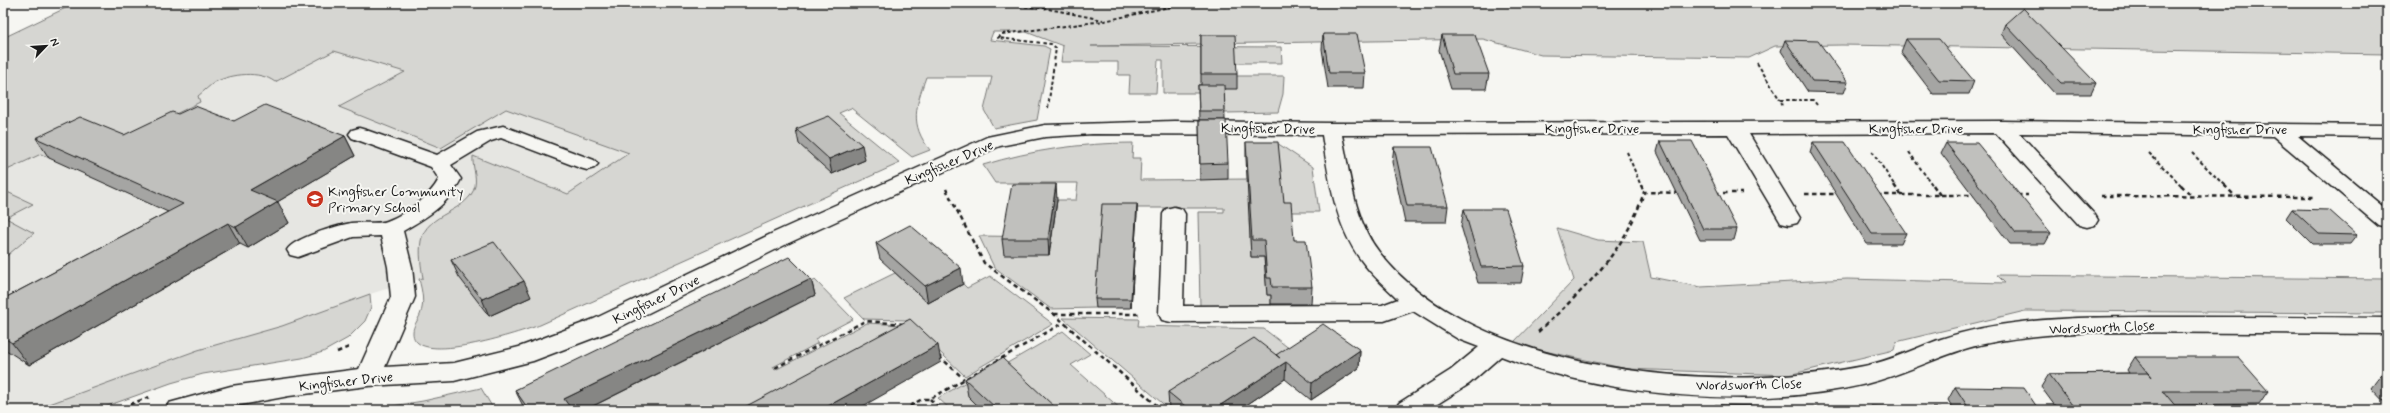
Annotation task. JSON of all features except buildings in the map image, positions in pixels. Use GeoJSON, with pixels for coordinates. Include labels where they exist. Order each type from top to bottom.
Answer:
{"type":"FeatureCollection","features":[{"type":"Feature","properties":{"kind":"street","name":"Kingfisher Drive"},"geometry":{"type":"LineString","coordinates":[[178,410],[231,396],[368,377],[454,372],[524,355],[603,325],[769,243],[994,141],[1045,131],[1152,127],[1332,129],[2002,127],[2387,131]]}},
{"type":"Feature","properties":{"kind":"street"},"geometry":{"type":"LineString","coordinates":[[2002,127],[2087,220]]}},
{"type":"Feature","properties":{"kind":"street"},"geometry":{"type":"LineString","coordinates":[[1734,128],[1789,218]]}},
{"type":"Feature","properties":{"kind":"street","name":"Wordsworth Close"},"geometry":{"type":"LineString","coordinates":[[1332,129],[1345,208],[1356,235],[1373,260],[1392,282],[1415,302],[1454,326],[1506,350],[1603,375],[1685,385],[1785,386],[1866,375],[1965,340],[2066,326],[2387,326]]}},
{"type":"Feature","properties":{"kind":"street"},"geometry":{"type":"LineString","coordinates":[[2277,129],[2387,220]]}},
{"type":"Feature","properties":{"kind":"street"},"geometry":{"type":"LineString","coordinates":[[438,163],[484,136],[503,132],[587,164]]}},
{"type":"Feature","properties":{"kind":"street"},"geometry":{"type":"LineString","coordinates":[[298,250],[320,240],[351,230],[391,228],[432,204],[446,189],[450,179],[438,163],[359,134]]}},
{"type":"Feature","properties":{"kind":"street"},"geometry":{"type":"LineString","coordinates":[[1174,214],[1171,314],[1384,313],[1415,302]]}},
{"type":"Feature","properties":{"kind":"street"},"geometry":{"type":"LineString","coordinates":[[368,377],[402,297],[400,267],[391,228]]}},
{"type":"Feature","properties":{"kind":"street"},"geometry":{"type":"LineString","coordinates":[[1408,410],[1506,350]]}},
{"type":"Feature","properties":{"kind":"path"},"geometry":{"type":"LineString","coordinates":[[983,3],[1042,7],[1075,12],[1104,21]]}},
{"type":"Feature","properties":{"kind":"path"},"geometry":{"type":"LineString","coordinates":[[1045,131],[1056,48],[1051,44],[998,38],[1002,34],[1104,21],[1187,3]]}},
{"type":"Feature","properties":{"kind":"path"},"geometry":{"type":"LineString","coordinates":[[1757,63],[1786,109]]}},
{"type":"Feature","properties":{"kind":"path"},"geometry":{"type":"LineString","coordinates":[[1780,100],[1813,100],[1819,107]]}},
{"type":"Feature","properties":{"kind":"path"},"geometry":{"type":"LineString","coordinates":[[1506,350],[1603,270],[1640,210],[1644,192],[1616,128]]}},
{"type":"Feature","properties":{"kind":"path"},"geometry":{"type":"LineString","coordinates":[[1856,128],[1902,195]]}},
{"type":"Feature","properties":{"kind":"path"},"geometry":{"type":"LineString","coordinates":[[1891,128],[1940,195]]}},
{"type":"Feature","properties":{"kind":"path"},"geometry":{"type":"LineString","coordinates":[[2125,129],[2192,197]]}},
{"type":"Feature","properties":{"kind":"path"},"geometry":{"type":"LineString","coordinates":[[2167,129],[2237,197]]}},
{"type":"Feature","properties":{"kind":"path"},"geometry":{"type":"LineString","coordinates":[[935,167],[984,263],[1054,314],[1162,410]]}},
{"type":"Feature","properties":{"kind":"path"},"geometry":{"type":"LineString","coordinates":[[1644,192],[1682,193]]}},
{"type":"Feature","properties":{"kind":"path"},"geometry":{"type":"LineString","coordinates":[[1713,193],[1846,194]]}},
{"type":"Feature","properties":{"kind":"path"},"geometry":{"type":"LineString","coordinates":[[1870,195],[1979,195]]}},
{"type":"Feature","properties":{"kind":"path"},"geometry":{"type":"LineString","coordinates":[[2010,195],[2359,197]]}},
{"type":"Feature","properties":{"kind":"path"},"geometry":{"type":"LineString","coordinates":[[1054,314],[1140,314]]}},
{"type":"Feature","properties":{"kind":"path"},"geometry":{"type":"LineString","coordinates":[[775,368],[865,321],[905,323],[910,328]]}},
{"type":"Feature","properties":{"kind":"path"},"geometry":{"type":"LineString","coordinates":[[903,410],[922,400],[930,399],[1063,323]]}},
{"type":"Feature","properties":{"kind":"path"},"geometry":{"type":"LineString","coordinates":[[334,354],[354,343]]}},
{"type":"Feature","properties":{"kind":"path"},"geometry":{"type":"LineString","coordinates":[[937,353],[964,379]]}},
{"type":"Feature","properties":{"kind":"path"},"geometry":{"type":"LineString","coordinates":[[115,410],[160,394]]}},
{"type":"Feature","properties":{"kind":"path"},"geometry":{"type":"LineString","coordinates":[[930,399],[942,410]]}},
{"type":"Feature","properties":{"kind":"shaded area","name":"Kingfisher Community Primary School"},"geometry":{"type":"Polygon","coordinates":[[[76,3],[884,47],[423,278],[370,294],[371,307],[365,321],[348,338],[323,352],[302,358],[203,374],[171,383],[96,410],[3,410],[3,38],[76,3]]]}},
{"type":"Feature","properties":{"kind":"shaded area"},"geometry":{"type":"Polygon","coordinates":[[[76,3],[2387,3],[2387,54],[1842,45],[1775,46],[1749,58],[1541,55],[1483,39],[1091,46],[1281,47],[1282,63],[1202,63],[1202,76],[1284,76],[1283,94],[1278,112],[1225,113],[1224,93],[1163,93],[1163,60],[1158,60],[1156,93],[1129,93],[1130,75],[1118,75],[1118,62],[1061,62],[1063,46],[1026,32],[993,32],[990,40],[1044,46],[1050,49],[1037,120],[994,128],[984,110],[992,77],[926,77],[919,97],[916,115],[919,132],[923,141],[930,150],[912,157],[851,108],[839,113],[900,163],[540,325],[492,340],[448,348],[430,347],[417,343],[413,332],[422,310],[423,302],[419,279],[423,278],[420,246],[424,231],[431,224],[438,218],[456,208],[471,195],[475,186],[473,156],[568,194],[629,153],[506,109],[441,148],[339,107],[405,72],[334,51],[275,82],[269,78],[245,74],[222,79],[215,82],[198,96],[200,102],[113,145],[49,158],[41,154],[3,172],[3,38],[76,3]]]}},
{"type":"Feature","properties":{"kind":"shaded area"},"geometry":{"type":"Polygon","coordinates":[[[1133,143],[1132,158],[1141,158],[1140,180],[1251,179],[1277,143],[1313,167],[1319,212],[1270,212],[1271,218],[1249,218],[1251,257],[1264,257],[1267,295],[1271,295],[1271,305],[1200,306],[1198,212],[1224,212],[1224,208],[1105,208],[1096,308],[1051,309],[994,267],[979,236],[1052,237],[1057,200],[1076,200],[1078,183],[995,183],[983,165],[1020,155],[1057,148],[1095,144],[1133,143]]]}},
{"type":"Feature","properties":{"kind":"shaded area"},"geometry":{"type":"Polygon","coordinates":[[[3,190],[33,204],[6,218],[34,233],[3,259],[3,190]]]}},
{"type":"Feature","properties":{"kind":"shaded area"},"geometry":{"type":"Polygon","coordinates":[[[1557,228],[1598,240],[1643,242],[1651,277],[1701,287],[1847,279],[2005,283],[1997,275],[2387,279],[2387,313],[2025,311],[1896,342],[1894,350],[1788,375],[1627,369],[1512,344],[1574,280],[1557,228]]]}},
{"type":"Feature","properties":{"kind":"shaded area"},"geometry":{"type":"Polygon","coordinates":[[[895,273],[928,303],[963,284],[967,288],[990,276],[1053,324],[965,376],[906,320],[864,319],[844,298],[895,273]]]}},
{"type":"Feature","properties":{"kind":"shaded area"},"geometry":{"type":"Polygon","coordinates":[[[815,280],[853,319],[815,339],[818,343],[773,367],[775,370],[867,323],[903,325],[776,410],[585,410],[702,352],[815,280]]]}},
{"type":"Feature","properties":{"kind":"shaded area"},"geometry":{"type":"Polygon","coordinates":[[[370,294],[371,307],[365,321],[348,338],[323,352],[302,358],[203,374],[171,383],[96,410],[33,410],[198,350],[282,326],[370,294]]]}},
{"type":"Feature","properties":{"kind":"shaded area"},"geometry":{"type":"Polygon","coordinates":[[[1063,318],[1139,319],[1138,326],[1264,329],[1299,356],[1275,372],[1253,355],[1169,409],[1063,318]]]}},
{"type":"Feature","properties":{"kind":"shaded area"},"geometry":{"type":"Polygon","coordinates":[[[1063,331],[1090,354],[1071,365],[1122,410],[951,410],[938,398],[987,370],[990,373],[1063,331]]]}},
{"type":"Feature","properties":{"kind":"shaded area"},"geometry":{"type":"Polygon","coordinates":[[[481,388],[494,410],[368,410],[423,401],[481,388]]]}},
{"type":"Feature","properties":{"kind":"place","name":"Kingfisher Community Primary School"},"geometry":{"type":"Point","coordinates":[315,199]}}]}
